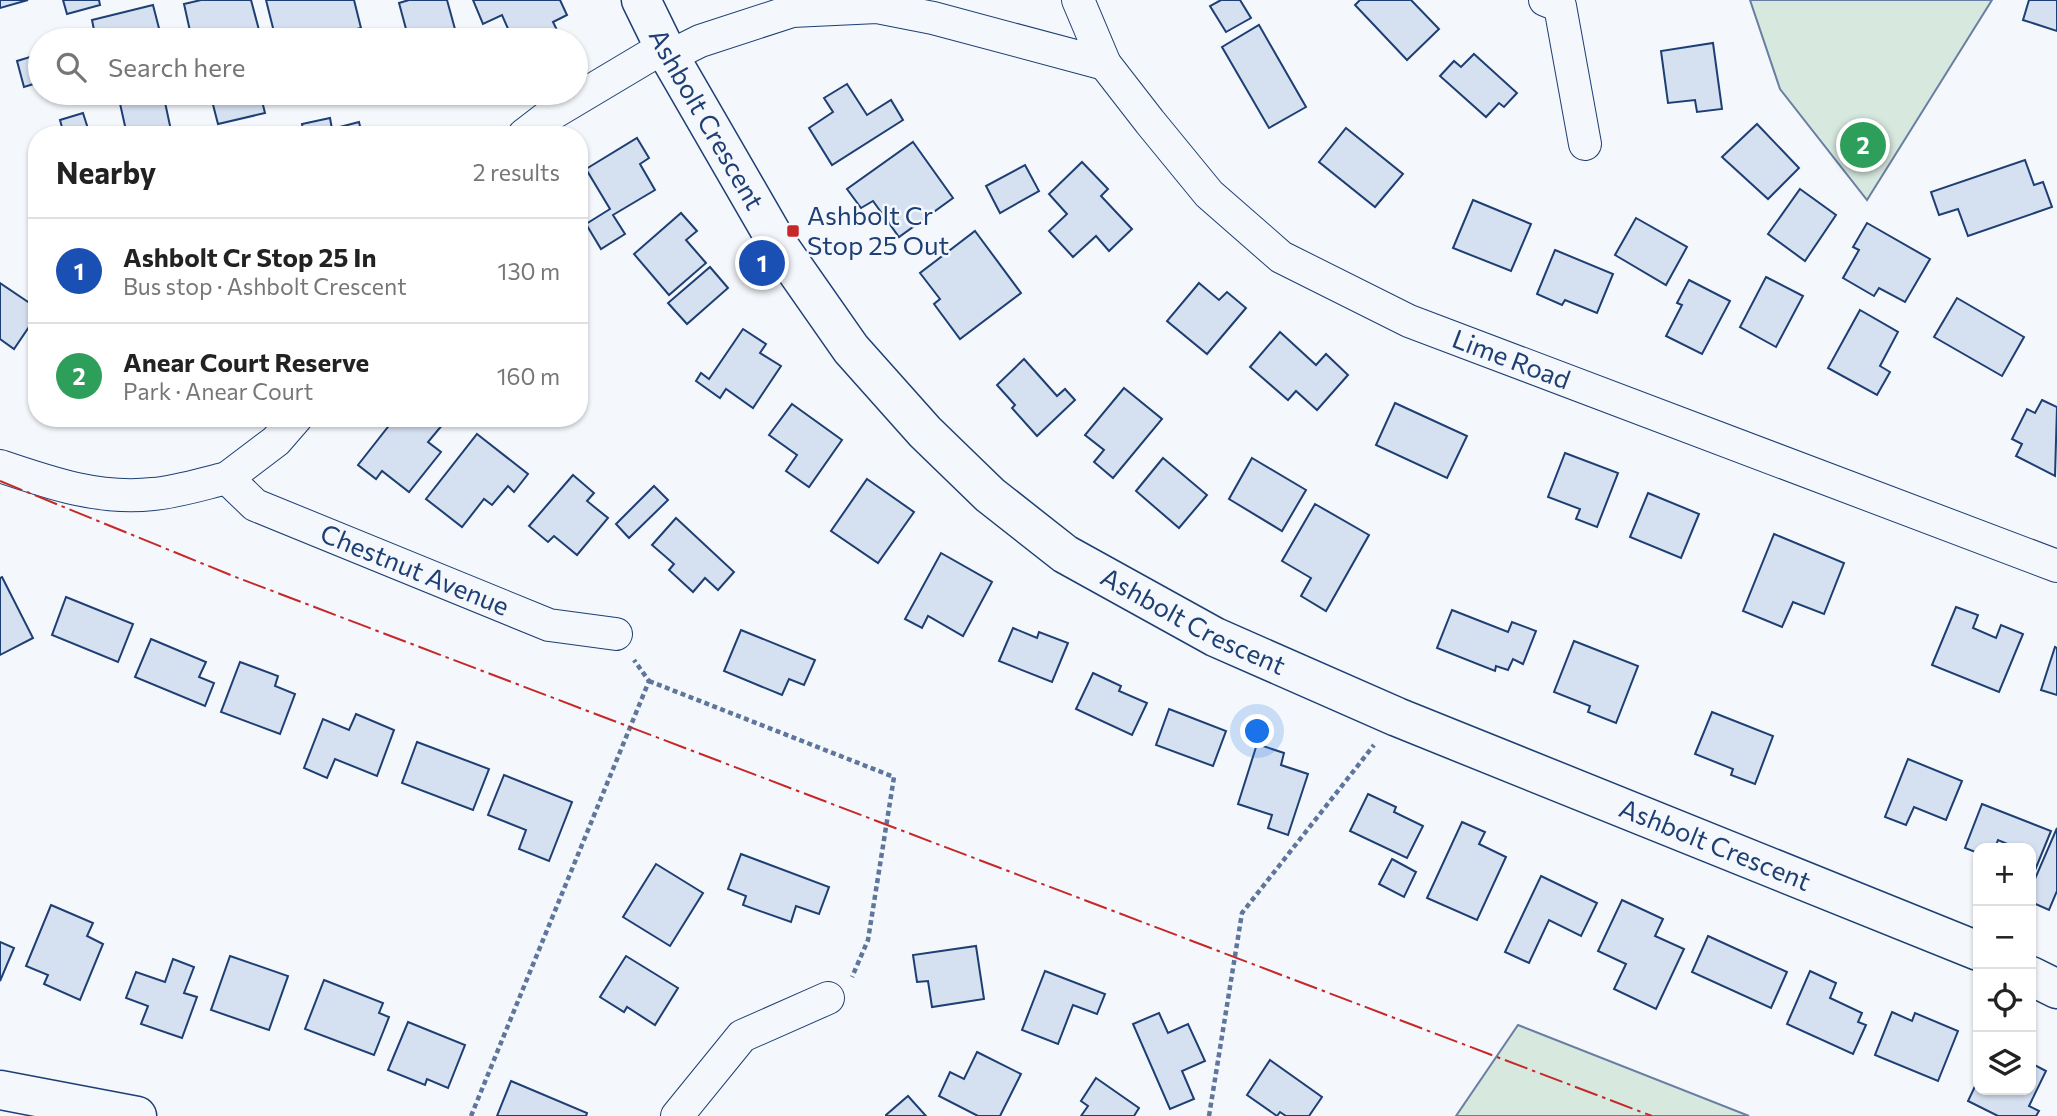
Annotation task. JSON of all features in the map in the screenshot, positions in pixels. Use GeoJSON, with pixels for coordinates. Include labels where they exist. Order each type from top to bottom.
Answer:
{"type":"FeatureCollection","features":[{"type":"Feature","properties":{"kind":"street","name":"Ashbolt Crescent"},"geometry":{"type":"LineString","coordinates":[[641,0],[667,52],[806,288],[851,349],[925,432],[990,495],[1065,554],[1215,637],[1397,717],[1973,949]]}},
{"type":"Feature","properties":{"kind":"street","name":"Lime Road"},"geometry":{"type":"LineString","coordinates":[[1078,0],[1105,64],[1209,194],[1281,257],[1409,321],[2057,566]]}},
{"type":"Feature","properties":{"kind":"street"},"geometry":{"type":"LineString","coordinates":[[1545,0],[1560,6],[1585,144]]}},
{"type":"Feature","properties":{"kind":"street"},"geometry":{"type":"LineString","coordinates":[[588,95],[667,52],[792,11],[877,7],[933,18],[1105,64]]}},
{"type":"Feature","properties":{"kind":"street"},"geometry":{"type":"LineString","coordinates":[[536,126],[569,105]]}},
{"type":"Feature","properties":{"kind":"street"},"geometry":{"type":"LineString","coordinates":[[0,466],[57,486],[106,495],[153,494],[227,478],[276,441],[288,427]]}},
{"type":"Feature","properties":{"kind":"street","name":"Chestnut Avenue"},"geometry":{"type":"LineString","coordinates":[[227,478],[255,505],[549,625],[615,634]]}},
{"type":"Feature","properties":{"kind":"street"},"geometry":{"type":"LineString","coordinates":[[2036,978],[2057,989]]}},
{"type":"Feature","properties":{"kind":"street"},"geometry":{"type":"LineString","coordinates":[[677,1116],[742,1035],[828,998]]}},
{"type":"Feature","properties":{"kind":"street"},"geometry":{"type":"LineString","coordinates":[[0,1090],[137,1116]]}},
{"type":"Feature","properties":{"kind":"path"},"geometry":{"type":"LineString","coordinates":[[615,634],[649,681],[894,776],[868,940],[851,979],[828,998]]}},
{"type":"Feature","properties":{"kind":"path"},"geometry":{"type":"LineString","coordinates":[[471,1116],[649,681]]}},
{"type":"Feature","properties":{"kind":"path"},"geometry":{"type":"LineString","coordinates":[[1209,1116],[1242,913],[1397,717]]}},
{"type":"Feature","properties":{"kind":"shaded area"},"geometry":{"type":"Polygon","coordinates":[[[1750,0],[1992,0],[1867,200],[1780,89],[1750,0]]]}},
{"type":"Feature","properties":{"kind":"shaded area"},"geometry":{"type":"Polygon","coordinates":[[[1518,1025],[1749,1116],[1456,1116],[1518,1025]]]}},
{"type":"Feature","properties":{"kind":"building"},"geometry":{"type":"Polygon","coordinates":[[[0,0],[28,0],[0,8],[0,0]]]}},
{"type":"Feature","properties":{"kind":"building"},"geometry":{"type":"Polygon","coordinates":[[[63,0],[99,0],[100,5],[67,14],[63,0]]]}},
{"type":"Feature","properties":{"kind":"building"},"geometry":{"type":"Polygon","coordinates":[[[201,0],[251,0],[258,28],[189,28],[184,4],[201,0]]]}},
{"type":"Feature","properties":{"kind":"building"},"geometry":{"type":"Polygon","coordinates":[[[266,0],[354,0],[361,28],[273,28],[266,0]]]}},
{"type":"Feature","properties":{"kind":"building"},"geometry":{"type":"Polygon","coordinates":[[[409,0],[447,0],[455,28],[406,28],[399,3],[409,0]]]}},
{"type":"Feature","properties":{"kind":"building"},"geometry":{"type":"Polygon","coordinates":[[[473,0],[560,0],[567,15],[553,22],[556,28],[508,28],[502,15],[483,24],[473,0]]]}},
{"type":"Feature","properties":{"kind":"building"},"geometry":{"type":"Polygon","coordinates":[[[1221,0],[1240,0],[1251,18],[1226,32],[1210,6],[1221,0]]]}},
{"type":"Feature","properties":{"kind":"building"},"geometry":{"type":"Polygon","coordinates":[[[1360,0],[1411,0],[1439,29],[1407,60],[1355,5],[1360,0]]]}},
{"type":"Feature","properties":{"kind":"building"},"geometry":{"type":"Polygon","coordinates":[[[2029,0],[2057,0],[2057,31],[2023,20],[2029,0]]]}},
{"type":"Feature","properties":{"kind":"building"},"geometry":{"type":"Polygon","coordinates":[[[153,5],[159,28],[94,28],[92,20],[153,5]]]}},
{"type":"Feature","properties":{"kind":"building"},"geometry":{"type":"Polygon","coordinates":[[[1259,25],[1306,107],[1269,128],[1222,47],[1259,25]]]}},
{"type":"Feature","properties":{"kind":"building"},"geometry":{"type":"Polygon","coordinates":[[[1713,43],[1722,109],[1697,112],[1695,100],[1668,103],[1661,51],[1713,43]]]}},
{"type":"Feature","properties":{"kind":"building"},"geometry":{"type":"Polygon","coordinates":[[[1474,54],[1517,93],[1504,107],[1499,103],[1486,117],[1440,76],[1454,61],[1461,67],[1474,54]]]}},
{"type":"Feature","properties":{"kind":"building"},"geometry":{"type":"Polygon","coordinates":[[[28,58],[28,86],[24,87],[17,61],[28,58]]]}},
{"type":"Feature","properties":{"kind":"building"},"geometry":{"type":"Polygon","coordinates":[[[847,84],[867,115],[891,100],[903,120],[832,165],[809,128],[833,112],[824,98],[847,84]]]}},
{"type":"Feature","properties":{"kind":"building"},"geometry":{"type":"Polygon","coordinates":[[[120,105],[166,105],[170,126],[125,126],[120,105]]]}},
{"type":"Feature","properties":{"kind":"building"},"geometry":{"type":"Polygon","coordinates":[[[213,105],[263,105],[265,113],[218,124],[213,105]]]}},
{"type":"Feature","properties":{"kind":"building"},"geometry":{"type":"Polygon","coordinates":[[[83,113],[87,126],[62,126],[60,120],[83,113]]]}},
{"type":"Feature","properties":{"kind":"building"},"geometry":{"type":"Polygon","coordinates":[[[330,118],[331,126],[302,126],[330,118]]]}},
{"type":"Feature","properties":{"kind":"building"},"geometry":{"type":"Polygon","coordinates":[[[359,122],[360,126],[344,126],[359,122]]]}},
{"type":"Feature","properties":{"kind":"building"},"geometry":{"type":"Polygon","coordinates":[[[1757,124],[1799,168],[1768,199],[1722,157],[1757,124]]]}},
{"type":"Feature","properties":{"kind":"building"},"geometry":{"type":"Polygon","coordinates":[[[1346,128],[1403,174],[1375,207],[1319,162],[1346,128]]]}},
{"type":"Feature","properties":{"kind":"building"},"geometry":{"type":"Polygon","coordinates":[[[637,138],[649,158],[640,164],[655,190],[613,215],[625,234],[601,249],[588,223],[610,209],[588,172],[588,168],[637,138]]]}},
{"type":"Feature","properties":{"kind":"building"},"geometry":{"type":"Polygon","coordinates":[[[913,142],[953,198],[899,237],[873,201],[861,208],[847,189],[913,142]]]}},
{"type":"Feature","properties":{"kind":"building"},"geometry":{"type":"Polygon","coordinates":[[[2025,160],[2034,185],[2043,182],[2052,207],[1968,236],[1958,209],[1939,215],[1931,192],[2025,160]]]}},
{"type":"Feature","properties":{"kind":"building"},"geometry":{"type":"Polygon","coordinates":[[[1082,162],[1108,189],[1101,196],[1132,229],[1109,251],[1096,236],[1073,257],[1049,231],[1067,214],[1049,194],[1082,162]]]}},
{"type":"Feature","properties":{"kind":"building"},"geometry":{"type":"Polygon","coordinates":[[[1025,165],[1039,191],[1000,213],[986,186],[1025,165]]]}},
{"type":"Feature","properties":{"kind":"building"},"geometry":{"type":"Polygon","coordinates":[[[1800,189],[1836,215],[1805,261],[1768,234],[1800,189]]]}},
{"type":"Feature","properties":{"kind":"building"},"geometry":{"type":"Polygon","coordinates":[[[1473,200],[1531,224],[1511,271],[1453,248],[1473,200]]]}},
{"type":"Feature","properties":{"kind":"building"},"geometry":{"type":"Polygon","coordinates":[[[681,213],[697,231],[686,240],[706,263],[669,295],[634,254],[681,213]]]}},
{"type":"Feature","properties":{"kind":"building"},"geometry":{"type":"Polygon","coordinates":[[[1636,218],[1687,247],[1666,285],[1615,255],[1636,218]]]}},
{"type":"Feature","properties":{"kind":"building"},"geometry":{"type":"Polygon","coordinates":[[[1867,223],[1930,259],[1905,302],[1879,288],[1874,296],[1843,278],[1859,250],[1853,247],[1867,223]]]}},
{"type":"Feature","properties":{"kind":"building"},"geometry":{"type":"Polygon","coordinates":[[[975,231],[1021,293],[960,339],[934,304],[940,299],[920,273],[975,231]]]}},
{"type":"Feature","properties":{"kind":"building"},"geometry":{"type":"Polygon","coordinates":[[[1555,250],[1613,274],[1597,313],[1565,300],[1562,305],[1537,294],[1555,250]]]}},
{"type":"Feature","properties":{"kind":"building"},"geometry":{"type":"Polygon","coordinates":[[[710,267],[728,288],[687,324],[668,303],[710,267]]]}},
{"type":"Feature","properties":{"kind":"building"},"geometry":{"type":"Polygon","coordinates":[[[1766,277],[1803,296],[1776,347],[1740,327],[1766,277]]]}},
{"type":"Feature","properties":{"kind":"building"},"geometry":{"type":"Polygon","coordinates":[[[1689,280],[1730,301],[1702,354],[1666,336],[1682,305],[1677,303],[1689,280]]]}},
{"type":"Feature","properties":{"kind":"building"},"geometry":{"type":"Polygon","coordinates":[[[0,283],[28,302],[28,328],[14,349],[0,339],[0,283]]]}},
{"type":"Feature","properties":{"kind":"building"},"geometry":{"type":"Polygon","coordinates":[[[1199,283],[1219,300],[1227,292],[1246,308],[1207,354],[1167,321],[1199,283]]]}},
{"type":"Feature","properties":{"kind":"building"},"geometry":{"type":"Polygon","coordinates":[[[1957,298],[2024,337],[2002,376],[1934,337],[1957,298]]]}},
{"type":"Feature","properties":{"kind":"building"},"geometry":{"type":"Polygon","coordinates":[[[1860,310],[1898,332],[1880,366],[1890,372],[1877,395],[1828,368],[1860,310]]]}},
{"type":"Feature","properties":{"kind":"building"},"geometry":{"type":"Polygon","coordinates":[[[743,329],[766,344],[760,353],[781,366],[753,408],[726,389],[720,398],[696,381],[701,373],[709,379],[743,329]]]}},
{"type":"Feature","properties":{"kind":"building"},"geometry":{"type":"Polygon","coordinates":[[[1280,332],[1316,365],[1326,354],[1348,375],[1317,410],[1296,391],[1288,400],[1250,367],[1280,332]]]}},
{"type":"Feature","properties":{"kind":"building"},"geometry":{"type":"Polygon","coordinates":[[[1024,359],[1057,396],[1065,389],[1075,400],[1037,436],[1012,408],[1015,405],[997,385],[1024,359]]]}},
{"type":"Feature","properties":{"kind":"building"},"geometry":{"type":"Polygon","coordinates":[[[1124,388],[1162,419],[1113,478],[1094,462],[1104,450],[1085,435],[1124,388]]]}},
{"type":"Feature","properties":{"kind":"building"},"geometry":{"type":"Polygon","coordinates":[[[2042,400],[2057,407],[2055,476],[2016,456],[2022,444],[2012,439],[2027,409],[2035,413],[2042,400]]]}},
{"type":"Feature","properties":{"kind":"building"},"geometry":{"type":"Polygon","coordinates":[[[1395,403],[1467,436],[1447,478],[1376,445],[1395,403]]]}},
{"type":"Feature","properties":{"kind":"building"},"geometry":{"type":"Polygon","coordinates":[[[792,404],[842,440],[809,487],[786,471],[797,455],[769,435],[792,404]]]}},
{"type":"Feature","properties":{"kind":"building"},"geometry":{"type":"Polygon","coordinates":[[[388,427],[440,427],[428,442],[441,452],[409,492],[382,471],[376,479],[358,465],[388,427]]]}},
{"type":"Feature","properties":{"kind":"building"},"geometry":{"type":"Polygon","coordinates":[[[477,434],[528,474],[514,492],[508,486],[492,505],[484,499],[462,527],[426,499],[477,434]]]}},
{"type":"Feature","properties":{"kind":"building"},"geometry":{"type":"Polygon","coordinates":[[[1565,453],[1618,473],[1597,527],[1576,519],[1580,509],[1548,497],[1565,453]]]}},
{"type":"Feature","properties":{"kind":"building"},"geometry":{"type":"Polygon","coordinates":[[[1163,458],[1207,495],[1179,528],[1136,491],[1163,458]]]}},
{"type":"Feature","properties":{"kind":"building"},"geometry":{"type":"Polygon","coordinates":[[[1252,458],[1306,490],[1282,531],[1229,499],[1252,458]]]}},
{"type":"Feature","properties":{"kind":"building"},"geometry":{"type":"Polygon","coordinates":[[[573,475],[594,493],[587,501],[608,518],[577,555],[554,536],[548,542],[529,526],[573,475]]]}},
{"type":"Feature","properties":{"kind":"building"},"geometry":{"type":"Polygon","coordinates":[[[867,479],[914,512],[878,563],[831,531],[867,479]]]}},
{"type":"Feature","properties":{"kind":"building"},"geometry":{"type":"Polygon","coordinates":[[[654,486],[668,500],[629,538],[616,524],[654,486]]]}},
{"type":"Feature","properties":{"kind":"building"},"geometry":{"type":"Polygon","coordinates":[[[1648,493],[1699,514],[1681,558],[1630,537],[1648,493]]]}},
{"type":"Feature","properties":{"kind":"building"},"geometry":{"type":"Polygon","coordinates":[[[1315,504],[1369,535],[1326,611],[1301,596],[1311,578],[1282,561],[1315,504]]]}},
{"type":"Feature","properties":{"kind":"building"},"geometry":{"type":"Polygon","coordinates":[[[676,518],[734,572],[718,590],[705,578],[693,592],[669,570],[674,564],[652,545],[676,518]]]}},
{"type":"Feature","properties":{"kind":"building"},"geometry":{"type":"Polygon","coordinates":[[[1774,534],[1844,563],[1824,614],[1793,602],[1782,627],[1743,611],[1774,534]]]}},
{"type":"Feature","properties":{"kind":"building"},"geometry":{"type":"Polygon","coordinates":[[[941,553],[992,582],[963,636],[928,616],[922,628],[905,619],[941,553]]]}},
{"type":"Feature","properties":{"kind":"building"},"geometry":{"type":"Polygon","coordinates":[[[2,577],[33,638],[0,655],[0,578],[2,577]]]}},
{"type":"Feature","properties":{"kind":"building"},"geometry":{"type":"Polygon","coordinates":[[[66,597],[133,624],[118,662],[52,635],[66,597]]]}},
{"type":"Feature","properties":{"kind":"building"},"geometry":{"type":"Polygon","coordinates":[[[1956,607],[1978,615],[1973,628],[1996,638],[2001,625],[2023,634],[1999,692],[1932,665],[1956,607]]]}},
{"type":"Feature","properties":{"kind":"building"},"geometry":{"type":"Polygon","coordinates":[[[1452,610],[1508,632],[1512,622],[1536,631],[1523,664],[1513,659],[1508,670],[1496,666],[1495,671],[1437,648],[1452,610]]]}},
{"type":"Feature","properties":{"kind":"building"},"geometry":{"type":"Polygon","coordinates":[[[1013,628],[1037,638],[1039,632],[1068,643],[1052,682],[999,661],[1013,628]]]}},
{"type":"Feature","properties":{"kind":"building"},"geometry":{"type":"Polygon","coordinates":[[[741,630],[815,660],[804,685],[789,679],[782,695],[724,671],[741,630]]]}},
{"type":"Feature","properties":{"kind":"building"},"geometry":{"type":"Polygon","coordinates":[[[151,639],[206,662],[199,677],[214,683],[205,706],[135,677],[151,639]]]}},
{"type":"Feature","properties":{"kind":"building"},"geometry":{"type":"Polygon","coordinates":[[[1574,641],[1638,666],[1616,723],[1588,712],[1590,706],[1554,692],[1574,641]]]}},
{"type":"Feature","properties":{"kind":"building"},"geometry":{"type":"Polygon","coordinates":[[[2055,647],[2057,648],[2057,695],[2041,690],[2055,647]]]}},
{"type":"Feature","properties":{"kind":"building"},"geometry":{"type":"Polygon","coordinates":[[[240,662],[278,676],[275,686],[295,694],[280,734],[221,712],[240,662]]]}},
{"type":"Feature","properties":{"kind":"building"},"geometry":{"type":"Polygon","coordinates":[[[1093,673],[1121,686],[1119,691],[1147,703],[1132,735],[1076,709],[1093,673]]]}},
{"type":"Feature","properties":{"kind":"building"},"geometry":{"type":"Polygon","coordinates":[[[1169,709],[1226,731],[1213,766],[1156,745],[1169,709]]]}},
{"type":"Feature","properties":{"kind":"building"},"geometry":{"type":"Polygon","coordinates":[[[1712,712],[1773,736],[1755,784],[1731,775],[1733,769],[1695,754],[1712,712]]]}},
{"type":"Feature","properties":{"kind":"building"},"geometry":{"type":"Polygon","coordinates":[[[356,714],[394,730],[377,776],[335,759],[327,778],[304,768],[323,719],[349,730],[356,714]]]}},
{"type":"Feature","properties":{"kind":"building"},"geometry":{"type":"Polygon","coordinates":[[[417,742],[489,769],[473,810],[402,783],[417,742]]]}},
{"type":"Feature","properties":{"kind":"building"},"geometry":{"type":"Polygon","coordinates":[[[1257,744],[1284,753],[1281,765],[1308,774],[1288,835],[1268,828],[1272,815],[1238,804],[1257,744]]]}},
{"type":"Feature","properties":{"kind":"building"},"geometry":{"type":"Polygon","coordinates":[[[1908,759],[1962,781],[1946,820],[1914,807],[1906,825],[1885,817],[1908,759]]]}},
{"type":"Feature","properties":{"kind":"building"},"geometry":{"type":"Polygon","coordinates":[[[504,775],[572,802],[549,861],[519,849],[526,830],[488,815],[504,775]]]}},
{"type":"Feature","properties":{"kind":"building"},"geometry":{"type":"Polygon","coordinates":[[[1368,794],[1396,807],[1394,812],[1423,826],[1407,858],[1350,831],[1368,794]]]}},
{"type":"Feature","properties":{"kind":"building"},"geometry":{"type":"Polygon","coordinates":[[[1982,804],[2051,831],[2036,868],[2036,843],[2005,843],[1998,840],[1997,843],[1973,843],[1973,851],[1965,848],[1982,804]]]}},
{"type":"Feature","properties":{"kind":"building"},"geometry":{"type":"Polygon","coordinates":[[[1462,822],[1485,832],[1479,844],[1506,857],[1477,920],[1427,898],[1462,822]]]}},
{"type":"Feature","properties":{"kind":"building"},"geometry":{"type":"Polygon","coordinates":[[[2057,828],[2057,891],[2049,910],[2036,904],[2036,876],[2057,828]]]}},
{"type":"Feature","properties":{"kind":"building"},"geometry":{"type":"Polygon","coordinates":[[[741,854],[829,887],[819,914],[796,906],[791,922],[743,905],[746,896],[728,889],[741,854]]]}},
{"type":"Feature","properties":{"kind":"building"},"geometry":{"type":"Polygon","coordinates":[[[1392,859],[1416,872],[1404,897],[1379,884],[1392,859]]]}},
{"type":"Feature","properties":{"kind":"building"},"geometry":{"type":"Polygon","coordinates":[[[656,864],[703,893],[670,946],[623,917],[656,864]]]}},
{"type":"Feature","properties":{"kind":"building"},"geometry":{"type":"Polygon","coordinates":[[[1541,876],[1597,903],[1581,936],[1549,920],[1529,963],[1505,952],[1541,876]]]}},
{"type":"Feature","properties":{"kind":"building"},"geometry":{"type":"Polygon","coordinates":[[[1622,900],[1663,919],[1655,936],[1684,949],[1656,1009],[1614,989],[1626,964],[1598,951],[1622,900]]]}},
{"type":"Feature","properties":{"kind":"building"},"geometry":{"type":"Polygon","coordinates":[[[51,905],[93,923],[87,936],[103,944],[80,1000],[44,984],[48,975],[26,966],[51,905]]]}},
{"type":"Feature","properties":{"kind":"building"},"geometry":{"type":"Polygon","coordinates":[[[1708,936],[1787,972],[1771,1008],[1692,972],[1708,936]]]}},
{"type":"Feature","properties":{"kind":"building"},"geometry":{"type":"Polygon","coordinates":[[[0,942],[14,948],[0,981],[0,942]]]}},
{"type":"Feature","properties":{"kind":"building"},"geometry":{"type":"Polygon","coordinates":[[[976,946],[984,999],[932,1007],[928,981],[917,982],[913,955],[976,946]]]}},
{"type":"Feature","properties":{"kind":"building"},"geometry":{"type":"Polygon","coordinates":[[[230,956],[288,976],[269,1030],[211,1010],[230,956]]]}},
{"type":"Feature","properties":{"kind":"building"},"geometry":{"type":"Polygon","coordinates":[[[626,956],[678,988],[655,1025],[627,1007],[624,1012],[600,997],[626,956]]]}},
{"type":"Feature","properties":{"kind":"building"},"geometry":{"type":"Polygon","coordinates":[[[173,959],[194,967],[184,993],[197,997],[182,1038],[141,1024],[148,1006],[126,998],[136,972],[165,982],[173,959]]]}},
{"type":"Feature","properties":{"kind":"building"},"geometry":{"type":"Polygon","coordinates":[[[1045,971],[1105,994],[1097,1014],[1073,1005],[1058,1044],[1022,1030],[1045,971]]]}},
{"type":"Feature","properties":{"kind":"building"},"geometry":{"type":"Polygon","coordinates":[[[1810,971],[1836,983],[1830,998],[1862,1013],[1858,1022],[1866,1025],[1853,1054],[1787,1024],[1810,971]]]}},
{"type":"Feature","properties":{"kind":"building"},"geometry":{"type":"Polygon","coordinates":[[[324,980],[383,1003],[379,1013],[389,1017],[374,1055],[305,1029],[324,980]]]}},
{"type":"Feature","properties":{"kind":"building"},"geometry":{"type":"Polygon","coordinates":[[[1892,1012],[1912,1021],[1915,1013],[1958,1031],[1938,1081],[1875,1055],[1892,1012]]]}},
{"type":"Feature","properties":{"kind":"building"},"geometry":{"type":"Polygon","coordinates":[[[1159,1013],[1168,1033],[1188,1024],[1205,1061],[1182,1071],[1194,1099],[1170,1109],[1133,1024],[1159,1013]]]}},
{"type":"Feature","properties":{"kind":"building"},"geometry":{"type":"Polygon","coordinates":[[[408,1022],[465,1045],[448,1088],[427,1079],[425,1085],[388,1070],[408,1022]]]}},
{"type":"Feature","properties":{"kind":"building"},"geometry":{"type":"Polygon","coordinates":[[[977,1052],[1021,1074],[1000,1116],[978,1116],[939,1096],[950,1072],[964,1079],[977,1052]]]}},
{"type":"Feature","properties":{"kind":"building"},"geometry":{"type":"Polygon","coordinates":[[[1270,1060],[1322,1097],[1309,1116],[1286,1116],[1280,1112],[1277,1116],[1247,1095],[1270,1060]]]}},
{"type":"Feature","properties":{"kind":"building"},"geometry":{"type":"Polygon","coordinates":[[[2036,1066],[2046,1071],[2036,1092],[2036,1066]]]}},
{"type":"Feature","properties":{"kind":"building"},"geometry":{"type":"Polygon","coordinates":[[[1096,1078],[1139,1108],[1134,1116],[1081,1116],[1088,1106],[1081,1101],[1096,1078]]]}},
{"type":"Feature","properties":{"kind":"building"},"geometry":{"type":"Polygon","coordinates":[[[511,1081],[587,1113],[586,1116],[497,1116],[511,1081]]]}},
{"type":"Feature","properties":{"kind":"building"},"geometry":{"type":"Polygon","coordinates":[[[1973,1090],[1973,1095],[2034,1095],[2029,1106],[2039,1111],[2036,1116],[1998,1116],[1968,1101],[1973,1090]]]}},
{"type":"Feature","properties":{"kind":"building"},"geometry":{"type":"Polygon","coordinates":[[[908,1096],[926,1116],[886,1116],[886,1115],[908,1096]]]}},
{"type":"Feature","properties":{"kind":"power"},"geometry":{"type":"LineString","coordinates":[[0,481],[233,576],[1652,1116]]}},
{"type":"Feature","properties":{"kind":"place","name":"Anear Court Reserve"},"geometry":{"type":"Point","coordinates":[1863,145]}},
{"type":"Feature","properties":{"kind":"place","name":"Ashbolt Cr Stop 25 Out"},"geometry":{"type":"Point","coordinates":[793,231]}},
{"type":"Feature","properties":{"kind":"place","name":"Ashbolt Cr Stop 25 In"},"geometry":{"type":"Point","coordinates":[762,263]}}]}
